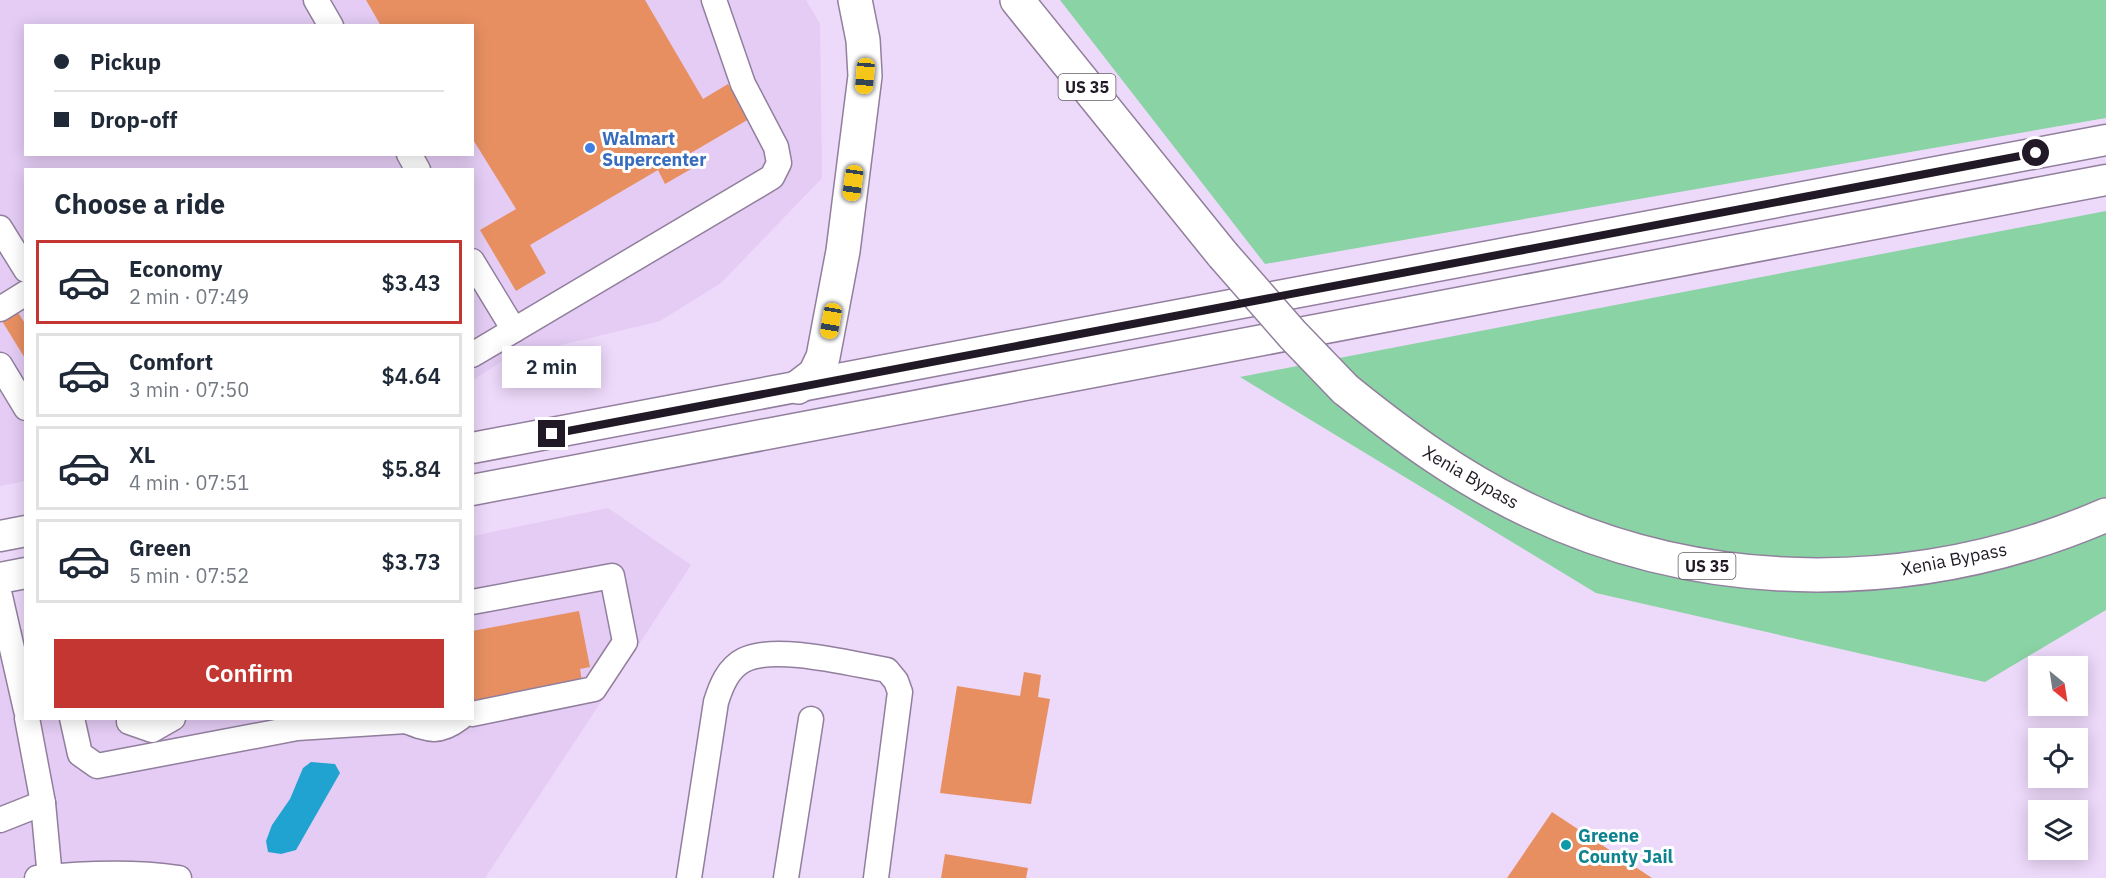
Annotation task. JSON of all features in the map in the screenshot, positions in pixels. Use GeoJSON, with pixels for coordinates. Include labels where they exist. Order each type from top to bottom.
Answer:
{"type":"FeatureCollection","features":[{"type":"Feature","properties":{"kind":"highway"},"geometry":{"type":"LineString","coordinates":[[798,387],[815,374],[823,357],[843,251],[865,76],[855,0]]}},
{"type":"Feature","properties":{"kind":"highway","name":"Xenia Bypass"},"geometry":{"type":"LineString","coordinates":[[1017,0],[1223,255],[1293,335],[1345,389],[1420,447],[1467,478],[1512,502],[1590,536],[1633,550],[1687,563],[1732,570],[1804,575],[1938,566],[2007,551],[2074,529],[2106,515]]}},
{"type":"Feature","properties":{"kind":"main road"},"geometry":{"type":"LineString","coordinates":[[474,448],[2106,140]]}},
{"type":"Feature","properties":{"kind":"main road"},"geometry":{"type":"LineString","coordinates":[[474,490],[2106,180]]}},
{"type":"Feature","properties":{"kind":"main road"},"geometry":{"type":"LineString","coordinates":[[0,536],[24,531]]}},
{"type":"Feature","properties":{"kind":"main road"},"geometry":{"type":"LineString","coordinates":[[0,578],[24,573]]}},
{"type":"Feature","properties":{"kind":"street"},"geometry":{"type":"LineString","coordinates":[[316,0],[330,24]]}},
{"type":"Feature","properties":{"kind":"street"},"geometry":{"type":"LineString","coordinates":[[474,355],[772,177],[779,163],[777,147],[743,84],[714,0]]}},
{"type":"Feature","properties":{"kind":"street"},"geometry":{"type":"LineString","coordinates":[[0,228],[24,267]]}},
{"type":"Feature","properties":{"kind":"street"},"geometry":{"type":"LineString","coordinates":[[474,264],[514,330]]}},
{"type":"Feature","properties":{"kind":"street"},"geometry":{"type":"LineString","coordinates":[[0,309],[24,297]]}},
{"type":"Feature","properties":{"kind":"street"},"geometry":{"type":"LineString","coordinates":[[0,365],[24,405]]}},
{"type":"Feature","properties":{"kind":"street"},"geometry":{"type":"LineString","coordinates":[[474,602],[612,576],[625,642],[594,689],[474,714]]}},
{"type":"Feature","properties":{"kind":"street"},"geometry":{"type":"LineString","coordinates":[[0,596],[24,701]]}},
{"type":"Feature","properties":{"kind":"street"},"geometry":{"type":"LineString","coordinates":[[689,878],[716,702],[724,680],[744,660],[780,653],[887,670],[896,681],[900,692],[876,878]]}},
{"type":"Feature","properties":{"kind":"street"},"geometry":{"type":"LineString","coordinates":[[786,878],[811,719]]}},
{"type":"Feature","properties":{"kind":"street"},"geometry":{"type":"LineString","coordinates":[[27,720],[43,802],[46,878],[84,873],[124,872],[180,878]]}},
{"type":"Feature","properties":{"kind":"street"},"geometry":{"type":"LineString","coordinates":[[72,720],[80,754],[97,766],[158,754],[255,727],[297,728],[406,720],[426,729],[446,729],[457,720]]}},
{"type":"Feature","properties":{"kind":"street"},"geometry":{"type":"LineString","coordinates":[[129,720],[129,722],[163,724],[158,754]]}},
{"type":"Feature","properties":{"kind":"street"},"geometry":{"type":"LineString","coordinates":[[0,820],[43,802]]}},
{"type":"Feature","properties":{"kind":"shaded area"},"geometry":{"type":"Polygon","coordinates":[[[0,0],[806,0],[820,24],[822,178],[721,283],[660,321],[507,358],[474,379],[474,168],[24,168],[24,481],[0,486],[0,0]]]}},
{"type":"Feature","properties":{"kind":"shaded area"},"geometry":{"type":"Polygon","coordinates":[[[608,508],[691,565],[485,878],[0,878],[0,634],[24,629],[24,720],[474,720],[474,536],[608,508]]]}},
{"type":"Feature","properties":{"kind":"green space"},"geometry":{"type":"Polygon","coordinates":[[[1060,0],[2106,0],[2106,118],[1265,264],[1060,0]]]}},
{"type":"Feature","properties":{"kind":"green space"},"geometry":{"type":"Polygon","coordinates":[[[2106,211],[2106,610],[1985,682],[1596,593],[1240,377],[2106,211]]]}},
{"type":"Feature","properties":{"kind":"water"},"geometry":{"type":"Polygon","coordinates":[[[311,762],[335,764],[340,773],[296,850],[281,854],[268,852],[266,841],[272,825],[290,799],[303,768],[311,762]]]}},
{"type":"Feature","properties":{"kind":"building","name":"Walmart Supercenter"},"geometry":{"type":"Polygon","coordinates":[[[366,0],[645,0],[703,99],[728,84],[749,119],[684,157],[691,169],[665,184],[658,170],[530,245],[546,273],[516,291],[480,230],[516,209],[474,141],[474,24],[380,24],[366,0]]]}},
{"type":"Feature","properties":{"kind":"building"},"geometry":{"type":"Polygon","coordinates":[[[17,311],[24,322],[24,357],[2,321],[17,311]]]}},
{"type":"Feature","properties":{"kind":"building"},"geometry":{"type":"Polygon","coordinates":[[[579,611],[590,667],[580,669],[582,681],[474,702],[474,631],[579,611]]]}},
{"type":"Feature","properties":{"kind":"building"},"geometry":{"type":"Polygon","coordinates":[[[1024,672],[1041,675],[1038,697],[1050,699],[1031,804],[940,793],[957,686],[1020,696],[1024,672]]]}},
{"type":"Feature","properties":{"kind":"building","name":"Greene County Jail"},"geometry":{"type":"Polygon","coordinates":[[[1552,812],[1652,878],[1507,878],[1552,812]]]}},
{"type":"Feature","properties":{"kind":"building"},"geometry":{"type":"Polygon","coordinates":[[[945,854],[1028,868],[1026,878],[941,878],[945,854]]]}},
{"type":"Feature","properties":{"kind":"place","name":"Walmart Supercenter"},"geometry":{"type":"Point","coordinates":[590,148]}},
{"type":"Feature","properties":{"kind":"place","name":"Greene County Jail"},"geometry":{"type":"Point","coordinates":[1566,845]}},
{"type":"Feature","properties":{"kind":"route"},"geometry":{"type":"LineString","coordinates":[[552,434],[2036,153]]}}]}
